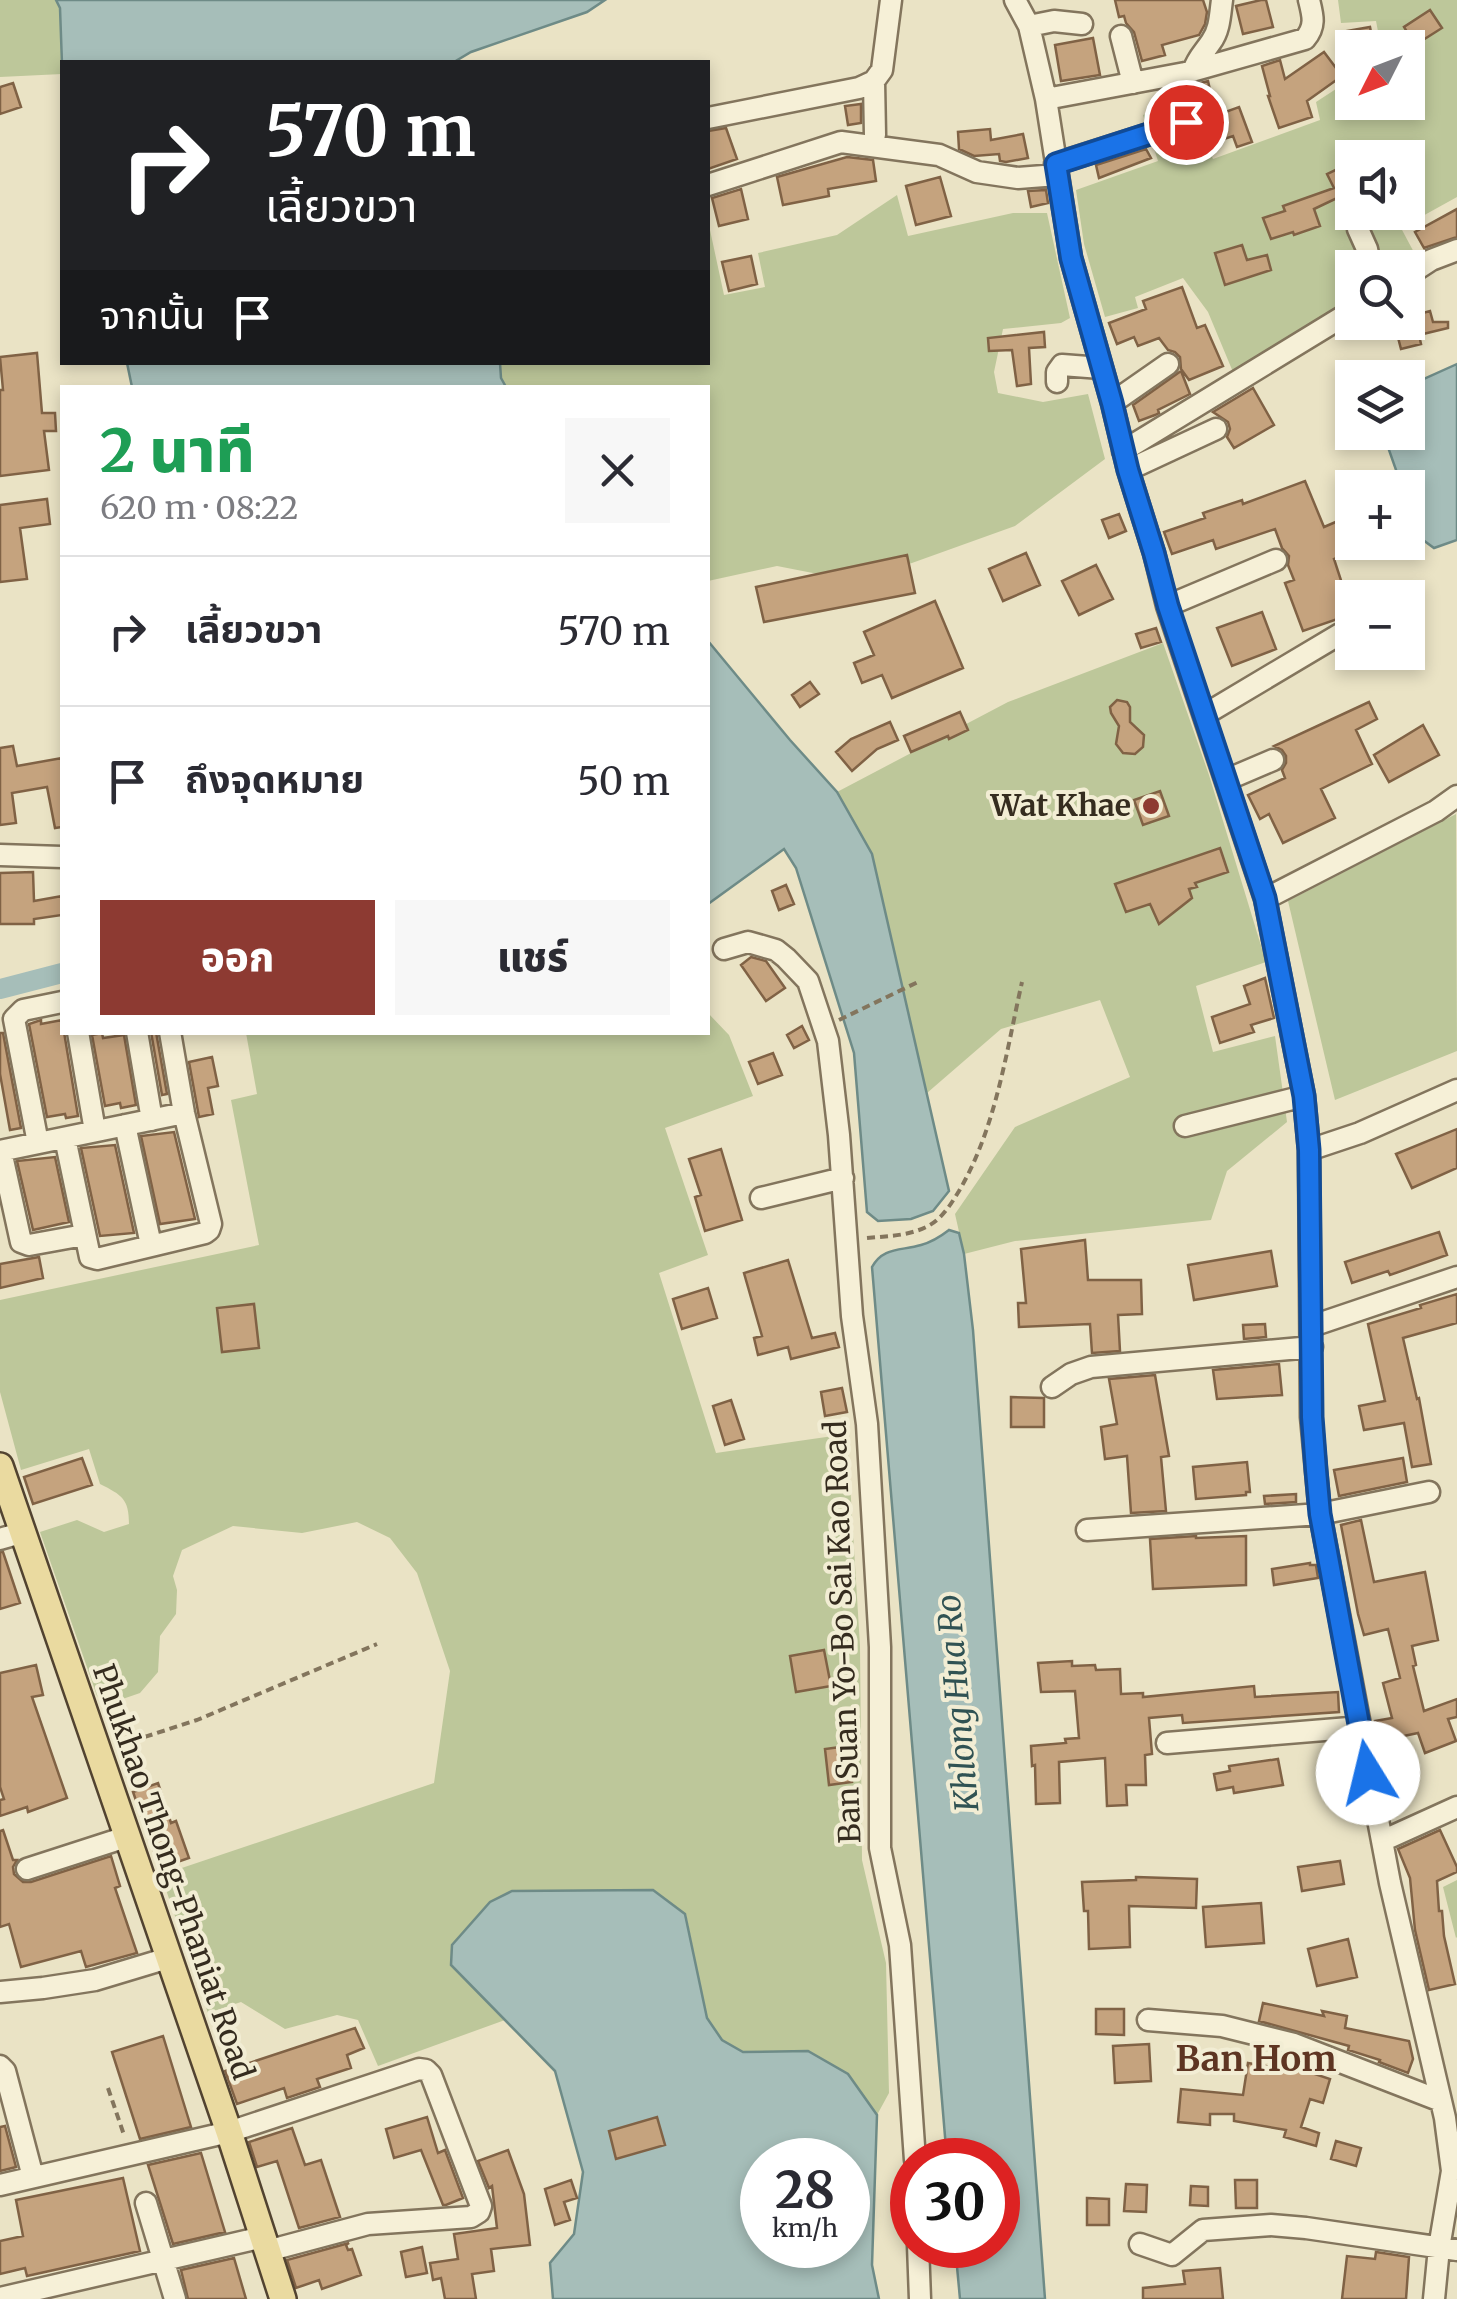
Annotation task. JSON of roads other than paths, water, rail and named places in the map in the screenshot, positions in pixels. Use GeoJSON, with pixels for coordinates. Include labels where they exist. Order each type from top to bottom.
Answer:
{"type":"FeatureCollection","features":[{"type":"Feature","properties":{"kind":"main road","name":"Phukhao Thong-Phaniat Road"},"geometry":{"type":"LineString","coordinates":[[0,1466],[11,1536],[97,1753],[283,2299]]}},
{"type":"Feature","properties":{"kind":"street"},"geometry":{"type":"LineString","coordinates":[[710,118],[859,88],[874,81],[882,70],[891,0]]}},
{"type":"Feature","properties":{"kind":"street"},"geometry":{"type":"LineString","coordinates":[[1015,0],[1029,26],[1046,99],[1071,258],[1125,460],[1168,606],[1265,898],[1304,1096],[1309,1150],[1312,1417],[1320,1514],[1382,1841],[1455,2168],[1448,2249],[1434,2299]]}},
{"type":"Feature","properties":{"kind":"street"},"geometry":{"type":"LineString","coordinates":[[1193,71],[1198,56],[1213,40],[1222,0]]}},
{"type":"Feature","properties":{"kind":"street"},"geometry":{"type":"LineString","coordinates":[[1046,99],[1193,71],[1305,39],[1312,31],[1314,18],[1310,0]]}},
{"type":"Feature","properties":{"kind":"street"},"geometry":{"type":"LineString","coordinates":[[1029,26],[1054,21],[1082,24]]}},
{"type":"Feature","properties":{"kind":"street"},"geometry":{"type":"LineString","coordinates":[[1121,36],[1133,83]]}},
{"type":"Feature","properties":{"kind":"street"},"geometry":{"type":"LineString","coordinates":[[874,81],[874,135]]}},
{"type":"Feature","properties":{"kind":"street"},"geometry":{"type":"LineString","coordinates":[[710,184],[842,142],[939,155],[976,172],[1018,178],[1056,169],[1186,122]]}},
{"type":"Feature","properties":{"kind":"street"},"geometry":{"type":"LineString","coordinates":[[1425,264],[1457,250]]}},
{"type":"Feature","properties":{"kind":"street"},"geometry":{"type":"LineString","coordinates":[[1125,460],[1335,322]]}},
{"type":"Feature","properties":{"kind":"street"},"geometry":{"type":"LineString","coordinates":[[1112,403],[1168,364]]}},
{"type":"Feature","properties":{"kind":"street"},"geometry":{"type":"LineString","coordinates":[[1057,382],[1056,372],[1062,366],[1101,368]]}},
{"type":"Feature","properties":{"kind":"street"},"geometry":{"type":"LineString","coordinates":[[1125,460],[1216,429]]}},
{"type":"Feature","properties":{"kind":"street"},"geometry":{"type":"LineString","coordinates":[[1168,606],[1276,560]]}},
{"type":"Feature","properties":{"kind":"street"},"geometry":{"type":"LineString","coordinates":[[1204,714],[1335,637]]}},
{"type":"Feature","properties":{"kind":"street"},"geometry":{"type":"LineString","coordinates":[[1226,780],[1273,760]]}},
{"type":"Feature","properties":{"kind":"street"},"geometry":{"type":"LineString","coordinates":[[1265,898],[1436,811],[1457,796]]}},
{"type":"Feature","properties":{"kind":"street"},"geometry":{"type":"LineString","coordinates":[[0,855],[60,857]]}},
{"type":"Feature","properties":{"kind":"street","name":"Ban Suan Yo-Bo Sai Kao Road"},"geometry":{"type":"LineString","coordinates":[[724,949],[748,942],[776,950],[808,982],[831,1032],[852,1316],[867,1424],[880,1647],[880,1848],[900,1944],[913,2138]]}},
{"type":"Feature","properties":{"kind":"street"},"geometry":{"type":"LineString","coordinates":[[38,1143],[14,1019],[22,1010],[60,1002]]}},
{"type":"Feature","properties":{"kind":"street"},"geometry":{"type":"LineString","coordinates":[[79,1035],[95,1131]]}},
{"type":"Feature","properties":{"kind":"street"},"geometry":{"type":"LineString","coordinates":[[137,1035],[152,1120]]}},
{"type":"Feature","properties":{"kind":"street"},"geometry":{"type":"LineString","coordinates":[[65,1138],[90,1257],[98,1259],[209,1230],[171,1035]]}},
{"type":"Feature","properties":{"kind":"street"},"geometry":{"type":"LineString","coordinates":[[1309,1150],[1360,1133],[1457,1090]]}},
{"type":"Feature","properties":{"kind":"street"},"geometry":{"type":"LineString","coordinates":[[1185,1126],[1304,1096]]}},
{"type":"Feature","properties":{"kind":"street"},"geometry":{"type":"LineString","coordinates":[[84,1234],[29,1246],[21,1242],[0,1151],[184,1114]]}},
{"type":"Feature","properties":{"kind":"street"},"geometry":{"type":"LineString","coordinates":[[125,1125],[151,1245]]}},
{"type":"Feature","properties":{"kind":"street"},"geometry":{"type":"LineString","coordinates":[[760,1198],[843,1178]]}},
{"type":"Feature","properties":{"kind":"street"},"geometry":{"type":"LineString","coordinates":[[1052,1387],[1091,1367],[1312,1336],[1457,1278]]}},
{"type":"Feature","properties":{"kind":"street"},"geometry":{"type":"LineString","coordinates":[[1087,1530],[1320,1514],[1429,1492]]}},
{"type":"Feature","properties":{"kind":"street"},"geometry":{"type":"LineString","coordinates":[[1168,1743],[1362,1727]]}},
{"type":"Feature","properties":{"kind":"street"},"geometry":{"type":"LineString","coordinates":[[1382,1841],[1457,1806]]}},
{"type":"Feature","properties":{"kind":"street"},"geometry":{"type":"LineString","coordinates":[[27,1869],[126,1837]]}},
{"type":"Feature","properties":{"kind":"street"},"geometry":{"type":"LineString","coordinates":[[0,1992],[94,1980],[168,1958]]}},
{"type":"Feature","properties":{"kind":"street"},"geometry":{"type":"LineString","coordinates":[[1148,2020],[1222,2026],[1294,2044],[1441,2101]]}},
{"type":"Feature","properties":{"kind":"street"},"geometry":{"type":"LineString","coordinates":[[0,2066],[6,2071],[33,2177]]}},
{"type":"Feature","properties":{"kind":"street"},"geometry":{"type":"LineString","coordinates":[[0,2185],[228,2132],[419,2069],[431,2075],[481,2206],[472,2218],[368,2224],[163,2260],[0,2298]]}},
{"type":"Feature","properties":{"kind":"street"},"geometry":{"type":"LineString","coordinates":[[146,2203],[175,2299]]}},
{"type":"Feature","properties":{"kind":"street"},"geometry":{"type":"LineString","coordinates":[[1140,2244],[1172,2255],[1203,2230],[1271,2225],[1448,2249]]}},
{"type":"Feature","properties":{"kind":"street"},"geometry":{"type":"LineString","coordinates":[[919,2268],[920,2299]]}},
{"type":"Feature","properties":{"kind":"water"},"geometry":{"type":"Polygon","coordinates":[[[56,0],[605,0],[587,12],[457,60],[62,60],[60,8],[56,0]]]}},
{"type":"Feature","properties":{"kind":"water"},"geometry":{"type":"Polygon","coordinates":[[[1457,364],[1457,540],[1434,548],[1425,541],[1425,470],[1396,470],[1389,450],[1425,450],[1425,378],[1457,364]]]}},
{"type":"Feature","properties":{"kind":"water"},"geometry":{"type":"Polygon","coordinates":[[[127,365],[500,365],[505,385],[132,385],[127,365]]]}},
{"type":"Feature","properties":{"kind":"water"},"geometry":{"type":"Polygon","coordinates":[[[710,643],[837,792],[872,854],[949,1191],[933,1211],[911,1219],[878,1221],[867,1212],[854,1053],[796,868],[784,849],[710,903],[710,643]]]}},
{"type":"Feature","properties":{"kind":"water","name":"Khlong Hua Ro"},"geometry":{"type":"Polygon","coordinates":[[[949,1230],[959,1233],[973,1330],[1045,2299],[960,2299],[957,2268],[1020,2268],[1020,2138],[945,2138],[872,1267],[887,1253],[936,1239],[949,1230]]]}},
{"type":"Feature","properties":{"kind":"water"},"geometry":{"type":"Polygon","coordinates":[[[653,1890],[685,1914],[707,2018],[722,2040],[743,2052],[808,2051],[848,2074],[877,2115],[872,2265],[879,2299],[553,2299],[550,2263],[574,2234],[583,2172],[555,2071],[451,1965],[452,1945],[490,1902],[512,1891],[653,1890]]]}},
{"type":"Feature","properties":{"kind":"waterway"},"geometry":{"type":"LineString","coordinates":[[0,989],[60,974]]}},
{"type":"Feature","properties":{"kind":"place","name":"Wat Khae"},"geometry":{"type":"Point","coordinates":[1151,806]}},
{"type":"Feature","properties":{"kind":"district","name":"Ban Hom"},"geometry":{"type":"Point","coordinates":[1256,2059]}}]}
